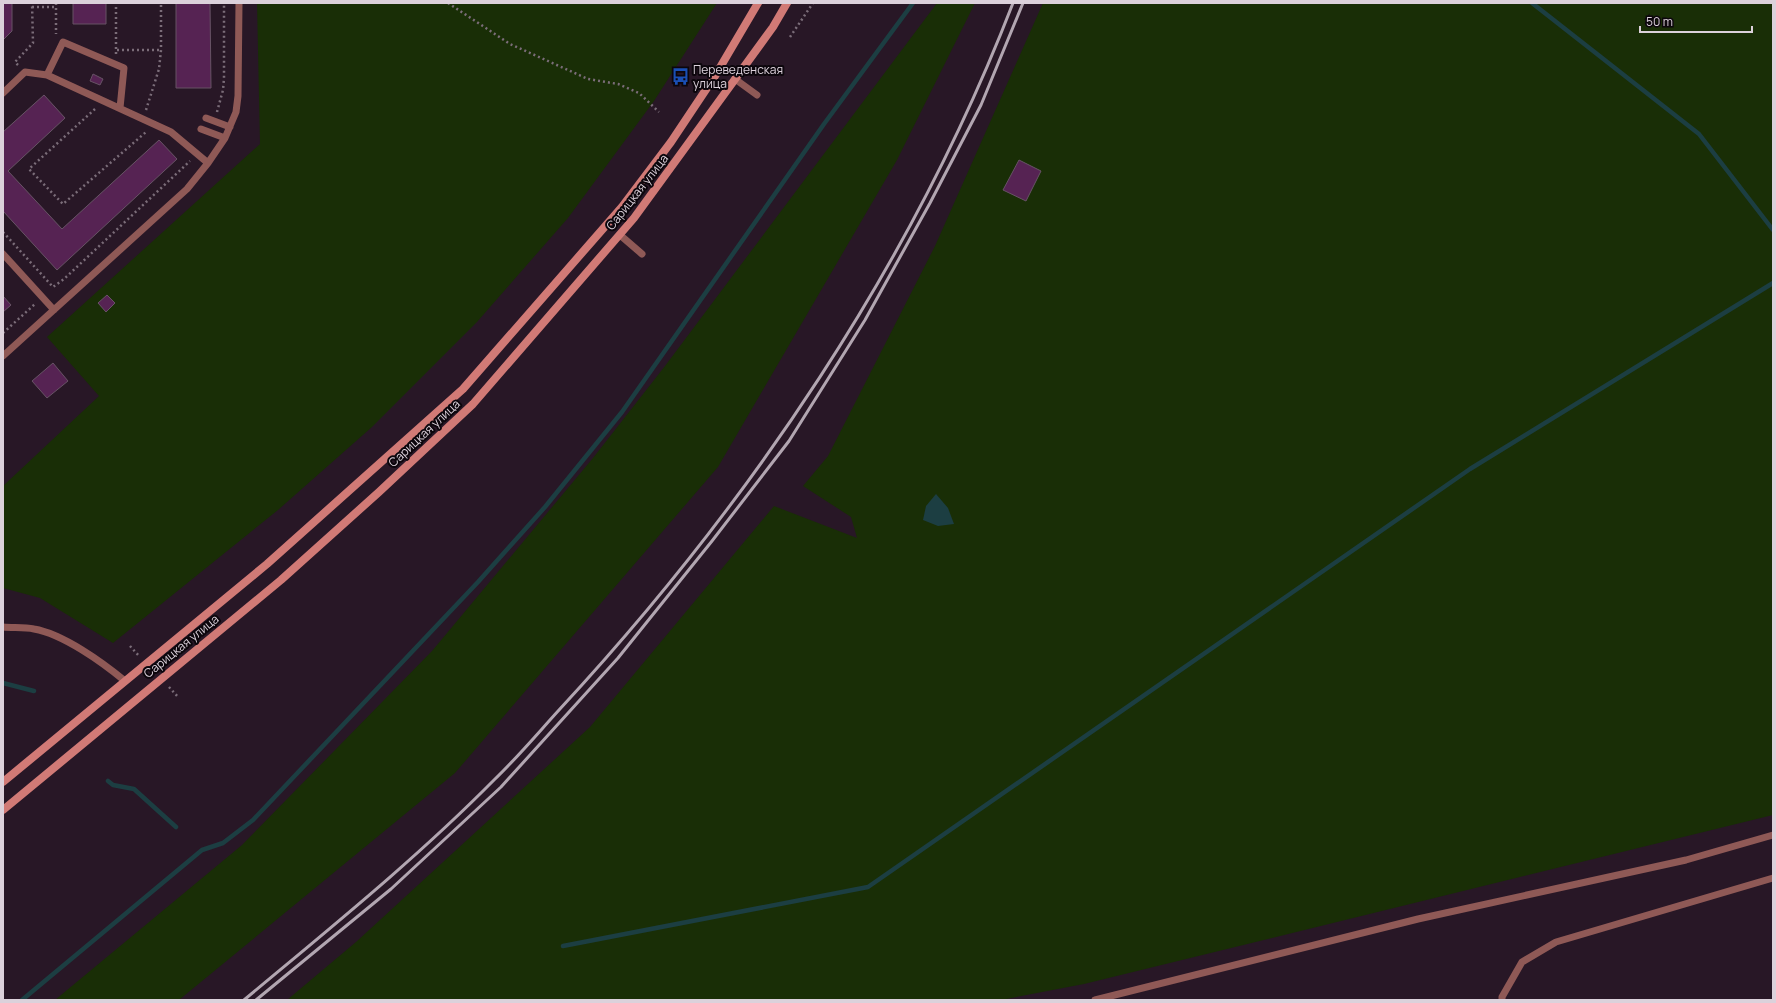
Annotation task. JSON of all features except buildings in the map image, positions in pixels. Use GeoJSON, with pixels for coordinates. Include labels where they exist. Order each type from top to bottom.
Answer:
{"type":"FeatureCollection","features":[{"type":"Feature","properties":{"kind":"street","name":"Сарицкая улица"},"geometry":{"type":"LineString","coordinates":[[3,782],[268,564],[463,389],[630,196],[671,142],[715,76],[758,3]]}},
{"type":"Feature","properties":{"kind":"street","name":"Сарицкая улица"},"geometry":{"type":"LineString","coordinates":[[3,810],[280,580],[379,492],[473,404],[620,235],[773,27],[787,3]]}},
{"type":"Feature","properties":{"kind":"lane"},"geometry":{"type":"LineString","coordinates":[[3,356],[187,189],[208,163],[225,138],[236,112],[238,96],[239,3]]}},
{"type":"Feature","properties":{"kind":"lane"},"geometry":{"type":"LineString","coordinates":[[47,75],[63,42],[124,68],[120,108]]}},
{"type":"Feature","properties":{"kind":"lane"},"geometry":{"type":"LineString","coordinates":[[3,93],[25,72],[47,75],[171,132],[208,163]]}},
{"type":"Feature","properties":{"kind":"lane"},"geometry":{"type":"LineString","coordinates":[[735,79],[757,95]]}},
{"type":"Feature","properties":{"kind":"lane"},"geometry":{"type":"LineString","coordinates":[[206,118],[230,127]]}},
{"type":"Feature","properties":{"kind":"lane"},"geometry":{"type":"LineString","coordinates":[[202,130],[225,138]]}},
{"type":"Feature","properties":{"kind":"lane"},"geometry":{"type":"LineString","coordinates":[[620,235],[642,254]]}},
{"type":"Feature","properties":{"kind":"lane"},"geometry":{"type":"LineString","coordinates":[[3,254],[54,310]]}},
{"type":"Feature","properties":{"kind":"lane"},"geometry":{"type":"LineString","coordinates":[[3,627],[33,629],[47,632],[95,657],[125,681]]}},
{"type":"Feature","properties":{"kind":"lane"},"geometry":{"type":"LineString","coordinates":[[1095,1000],[1418,919],[1686,860],[1773,836]]}},
{"type":"Feature","properties":{"kind":"lane"},"geometry":{"type":"LineString","coordinates":[[1502,1000],[1502,997],[1522,962],[1556,942],[1773,878]]}},
{"type":"Feature","properties":{"kind":"path"},"geometry":{"type":"LineString","coordinates":[[25,72],[16,62],[33,42],[32,3]]}},
{"type":"Feature","properties":{"kind":"path"},"geometry":{"type":"LineString","coordinates":[[113,64],[117,50],[116,3]]}},
{"type":"Feature","properties":{"kind":"path"},"geometry":{"type":"LineString","coordinates":[[143,118],[159,69],[161,50],[161,3]]}},
{"type":"Feature","properties":{"kind":"path"},"geometry":{"type":"LineString","coordinates":[[214,121],[223,90],[224,3]]}},
{"type":"Feature","properties":{"kind":"path"},"geometry":{"type":"LineString","coordinates":[[448,3],[510,44],[588,79],[618,84],[639,93],[659,112]]}},
{"type":"Feature","properties":{"kind":"path"},"geometry":{"type":"LineString","coordinates":[[790,37],[812,3]]}},
{"type":"Feature","properties":{"kind":"path"},"geometry":{"type":"LineString","coordinates":[[32,7],[56,5],[56,36],[63,42]]}},
{"type":"Feature","properties":{"kind":"path"},"geometry":{"type":"LineString","coordinates":[[117,50],[161,50]]}},
{"type":"Feature","properties":{"kind":"path"},"geometry":{"type":"LineString","coordinates":[[104,101],[29,169],[63,204],[155,124]]}},
{"type":"Feature","properties":{"kind":"path"},"geometry":{"type":"LineString","coordinates":[[3,333],[53,287],[64,280],[163,188],[196,154]]}},
{"type":"Feature","properties":{"kind":"path"},"geometry":{"type":"LineString","coordinates":[[3,232],[53,287]]}},
{"type":"Feature","properties":{"kind":"green space"},"geometry":{"type":"Polygon","coordinates":[[[257,3],[717,3],[654,101],[568,218],[477,322],[372,427],[278,510],[113,643],[40,598],[3,588],[3,486],[99,396],[47,337],[260,144],[257,3]]]}},
{"type":"Feature","properties":{"kind":"green space"},"geometry":{"type":"Polygon","coordinates":[[[937,3],[975,3],[897,160],[718,467],[455,773],[179,1000],[55,1000],[242,845],[432,651],[593,458],[665,366],[937,3]]]}},
{"type":"Feature","properties":{"kind":"green space"},"geometry":{"type":"Polygon","coordinates":[[[1043,3],[1773,3],[1773,815],[1084,984],[1001,1000],[287,1000],[356,942],[590,727],[774,506],[857,538],[851,517],[803,486],[828,456],[935,246],[1043,3]]]}},
{"type":"Feature","properties":{"kind":"shaded area"},"geometry":{"type":"Polygon","coordinates":[[[936,494],[948,508],[954,524],[938,526],[923,520],[926,506],[936,494]]]}},
{"type":"Feature","properties":{"kind":"waterway"},"geometry":{"type":"LineString","coordinates":[[22,1000],[202,850],[223,843],[253,820],[478,582],[545,507],[622,412],[824,124],[913,3]]}},
{"type":"Feature","properties":{"kind":"waterway"},"geometry":{"type":"LineString","coordinates":[[1532,3],[1699,134],[1773,230]]}},
{"type":"Feature","properties":{"kind":"waterway"},"geometry":{"type":"LineString","coordinates":[[563,946],[868,887],[1470,469],[1773,283]]}},
{"type":"Feature","properties":{"kind":"waterway"},"geometry":{"type":"LineString","coordinates":[[3,683],[34,691]]}},
{"type":"Feature","properties":{"kind":"waterway"},"geometry":{"type":"LineString","coordinates":[[108,781],[113,785],[134,789],[176,827]]}},
{"type":"Feature","properties":{"kind":"railway"},"geometry":{"type":"LineString","coordinates":[[244,1000],[403,866],[503,772],[629,632],[696,550],[760,465],[819,378],[875,288],[926,195],[972,100],[1013,3]]}},
{"type":"Feature","properties":{"kind":"railway"},"geometry":{"type":"LineString","coordinates":[[256,1000],[391,889],[501,787],[618,658],[712,541],[789,441],[865,320],[930,203],[981,105],[1023,3]]}},
{"type":"Feature","properties":{"kind":"place","name":"Переведенская улица"},"geometry":{"type":"Point","coordinates":[680,76]}}]}
